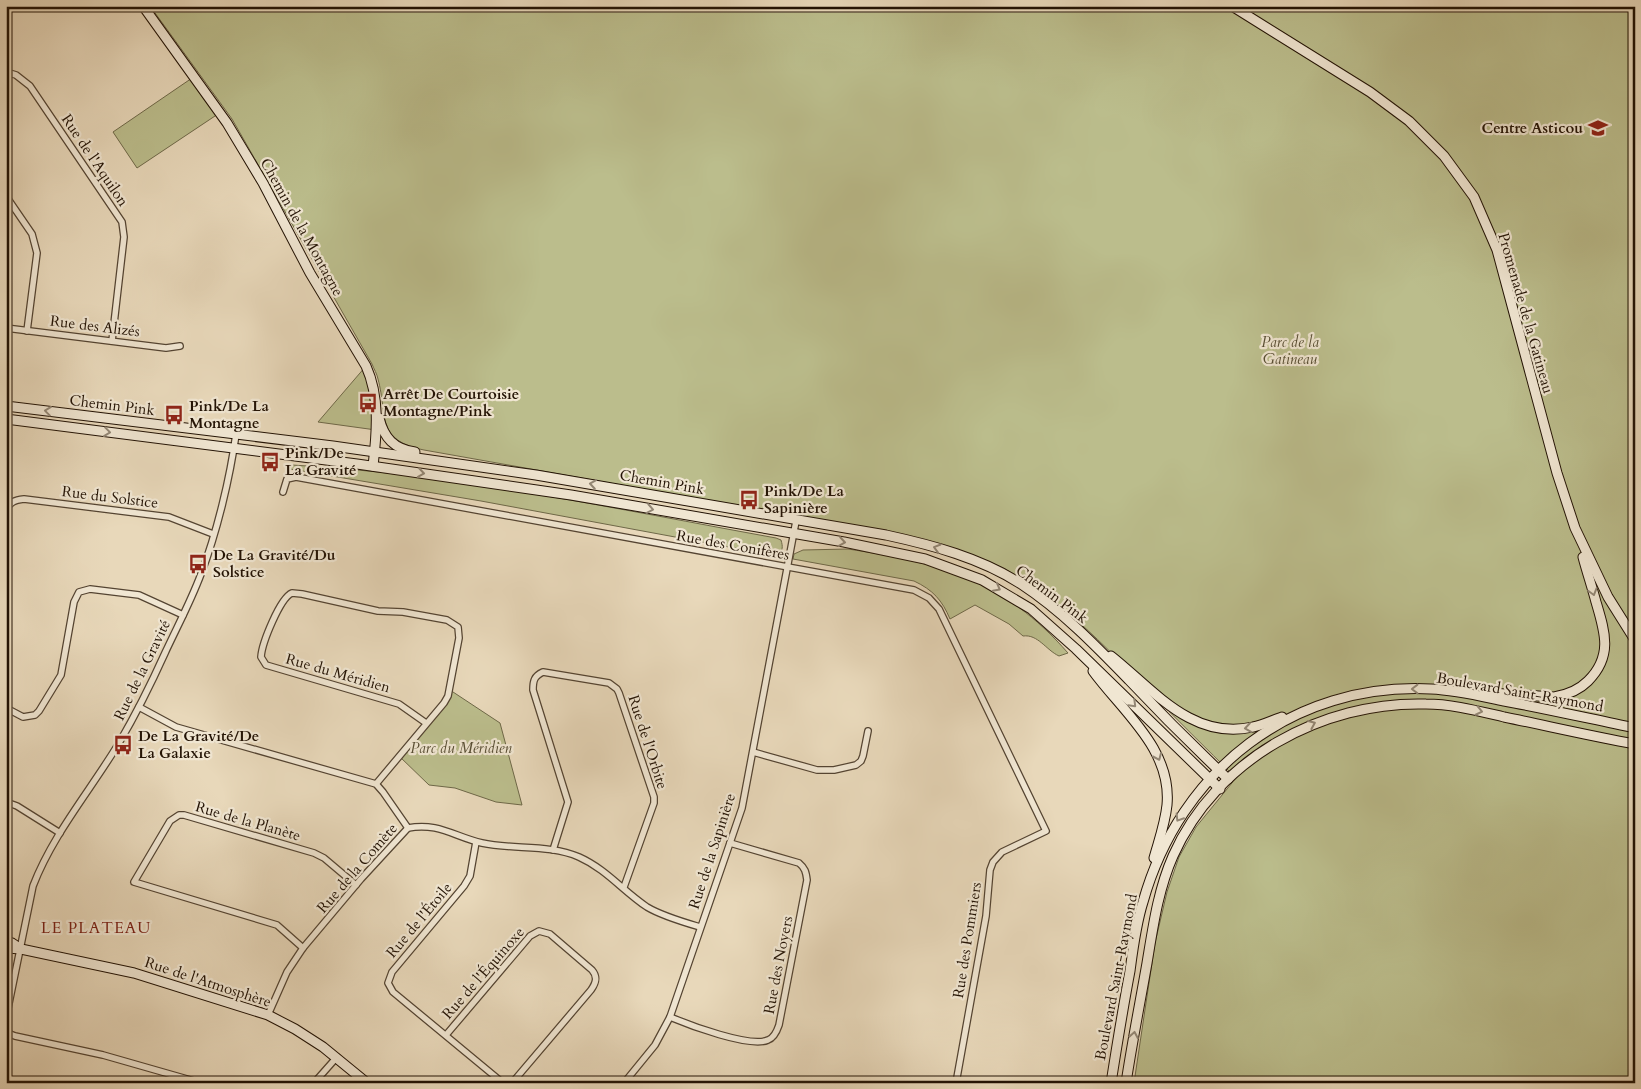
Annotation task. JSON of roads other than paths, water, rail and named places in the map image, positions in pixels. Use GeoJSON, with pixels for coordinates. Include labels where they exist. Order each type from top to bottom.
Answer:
{"type":"FeatureCollection","features":[{"type":"Feature","properties":{"kind":"main road","name":"Chemin de la Montagne"},"geometry":{"type":"LineString","coordinates":[[141,6],[221,112],[263,184],[310,273],[366,366],[372,381],[376,405],[372,466]]}},
{"type":"Feature","properties":{"kind":"main road","name":"Promenade de la Gatineau"},"geometry":{"type":"LineString","coordinates":[[1232,6],[1370,92],[1409,121],[1444,156],[1474,197],[1497,250],[1556,473],[1575,528],[1608,597],[1635,640]]}},
{"type":"Feature","properties":{"kind":"main road"},"geometry":{"type":"LineString","coordinates":[[376,405],[384,432],[396,447],[410,452],[536,475]]}},
{"type":"Feature","properties":{"kind":"main road","name":"Chemin Pink"},"geometry":{"type":"LineString","coordinates":[[6,406],[236,434],[536,475],[915,542],[970,559],[1020,584],[1055,610],[1083,633],[1228,780]]}},
{"type":"Feature","properties":{"kind":"main road","name":"Chemin Pink"},"geometry":{"type":"LineString","coordinates":[[6,419],[372,466],[608,501],[912,555],[964,572],[1003,591],[1031,609],[1076,649],[1220,789]]}},
{"type":"Feature","properties":{"kind":"main road"},"geometry":{"type":"LineString","coordinates":[[1433,689],[1554,697],[1578,690],[1591,679],[1601,664],[1605,649],[1604,628],[1575,528]]}},
{"type":"Feature","properties":{"kind":"main road"},"geometry":{"type":"LineString","coordinates":[[1083,633],[1175,710],[1191,720],[1225,728],[1252,728],[1311,708]]}},
{"type":"Feature","properties":{"kind":"main road"},"geometry":{"type":"LineString","coordinates":[[1076,649],[1153,746],[1164,774],[1167,791],[1166,813],[1143,902]]}},
{"type":"Feature","properties":{"kind":"main road","name":"Boulevard Saint-Raymond"},"geometry":{"type":"LineString","coordinates":[[1110,1083],[1136,932],[1151,877],[1167,840],[1188,805],[1218,770],[1260,735],[1311,708],[1351,696],[1395,690],[1433,689],[1470,694],[1635,728]]}},
{"type":"Feature","properties":{"kind":"main road","name":"Boulevard Saint-Raymond"},"geometry":{"type":"LineString","coordinates":[[1126,1083],[1156,911],[1164,880],[1174,856],[1187,830],[1220,789],[1247,762],[1271,745],[1300,730],[1340,715],[1396,704],[1426,704],[1466,708],[1635,744]]}},
{"type":"Feature","properties":{"kind":"main road","name":"Rue de l'Atmosphère"},"geometry":{"type":"LineString","coordinates":[[6,942],[12,942],[21,949]]}},
{"type":"Feature","properties":{"kind":"main road","name":"Rue de l'Atmosphère"},"geometry":{"type":"LineString","coordinates":[[6,948],[21,949],[134,973],[268,1015],[308,1037],[368,1083]]}},
{"type":"Feature","properties":{"kind":"street","name":"Rue de l'Aquilon"},"geometry":{"type":"LineString","coordinates":[[6,72],[16,75],[30,86],[122,222],[124,237],[112,341]]}},
{"type":"Feature","properties":{"kind":"street"},"geometry":{"type":"LineString","coordinates":[[6,196],[32,234],[37,253],[27,331]]}},
{"type":"Feature","properties":{"kind":"street","name":"Rue des Alizés"},"geometry":{"type":"LineString","coordinates":[[6,328],[166,348],[180,346]]}},
{"type":"Feature","properties":{"kind":"street","name":"Rue de la Gravité"},"geometry":{"type":"LineString","coordinates":[[6,1018],[33,886],[46,856],[118,745],[140,707],[183,615],[200,576],[213,534],[236,434]]}},
{"type":"Feature","properties":{"kind":"street","name":"Rue des Conifères"},"geometry":{"type":"LineString","coordinates":[[283,492],[287,479],[296,477],[914,590],[934,603],[939,609],[1046,831]]}},
{"type":"Feature","properties":{"kind":"street","name":"Rue du Solstice"},"geometry":{"type":"LineString","coordinates":[[6,512],[11,503],[17,499],[24,499],[169,517],[213,534]]}},
{"type":"Feature","properties":{"kind":"street","name":"Rue de la Sapinière"},"geometry":{"type":"LineString","coordinates":[[624,1083],[655,1045],[670,1017],[742,808],[796,520]]}},
{"type":"Feature","properties":{"kind":"street"},"geometry":{"type":"LineString","coordinates":[[6,708],[23,717],[32,716],[39,711],[54,688],[63,668],[74,602],[79,592],[90,589],[139,595],[183,615]]}},
{"type":"Feature","properties":{"kind":"street","name":"Rue du Méridien"},"geometry":{"type":"LineString","coordinates":[[376,784],[426,724],[444,702],[450,690],[459,638],[458,627],[448,620],[403,612],[378,611],[302,594],[292,593],[284,599],[263,646],[261,657],[266,665],[400,704],[426,724]]}},
{"type":"Feature","properties":{"kind":"street","name":"Rue de l'Orbite"},"geometry":{"type":"LineString","coordinates":[[553,850],[568,802],[533,690],[534,679],[537,674],[542,672],[609,683],[619,693],[654,797],[654,803],[624,887]]}},
{"type":"Feature","properties":{"kind":"street"},"geometry":{"type":"LineString","coordinates":[[140,707],[176,727],[376,784],[408,828]]}},
{"type":"Feature","properties":{"kind":"street"},"geometry":{"type":"LineString","coordinates":[[753,752],[817,770],[834,770],[856,765],[861,761],[868,732]]}},
{"type":"Feature","properties":{"kind":"street"},"geometry":{"type":"LineString","coordinates":[[6,802],[17,806],[60,833]]}},
{"type":"Feature","properties":{"kind":"street","name":"Rue de la Planète"},"geometry":{"type":"LineString","coordinates":[[303,948],[276,925],[134,882],[170,821],[180,814],[314,853],[324,858],[356,886]]}},
{"type":"Feature","properties":{"kind":"street","name":"Rue de la Comète"},"geometry":{"type":"LineString","coordinates":[[268,1015],[287,972],[303,948],[408,828],[436,827],[476,842],[553,850],[573,854],[591,863],[624,887],[639,901],[654,910],[700,927]]}},
{"type":"Feature","properties":{"kind":"street","name":"Rue des Pommiers"},"geometry":{"type":"LineString","coordinates":[[956,1083],[986,916],[990,870],[993,862],[1002,852],[1046,831]]}},
{"type":"Feature","properties":{"kind":"street","name":"Rue de l'Étoile"},"geometry":{"type":"LineString","coordinates":[[476,842],[470,876],[464,886],[389,977],[390,988],[502,1083]]}},
{"type":"Feature","properties":{"kind":"street","name":"Rue des Noyers"},"geometry":{"type":"LineString","coordinates":[[670,1017],[702,1030],[754,1042],[762,1042],[772,1038],[780,1025],[807,880],[806,873],[799,863],[730,843]]}},
{"type":"Feature","properties":{"kind":"street","name":"Rue de l'Équinoxe"},"geometry":{"type":"LineString","coordinates":[[446,1034],[530,936],[539,931],[550,934],[592,970],[596,974],[596,979],[591,990],[512,1083]]}},
{"type":"Feature","properties":{"kind":"street"},"geometry":{"type":"LineString","coordinates":[[6,1028],[10,1034],[15,1036],[103,1055],[201,1083]]}},
{"type":"Feature","properties":{"kind":"street"},"geometry":{"type":"LineString","coordinates":[[314,1083],[336,1058]]}},
{"type":"Feature","properties":{"kind":"place","name":"Centre Asticou"},"geometry":{"type":"Point","coordinates":[1598,128]}},
{"type":"Feature","properties":{"kind":"place","name":"Arrêt De Courtoisie Montagne/Pink"},"geometry":{"type":"Point","coordinates":[368,403]}},
{"type":"Feature","properties":{"kind":"place","name":"Pink/De La Montagne"},"geometry":{"type":"Point","coordinates":[174,415]}},
{"type":"Feature","properties":{"kind":"place","name":"Pink/De La Gravité"},"geometry":{"type":"Point","coordinates":[270,462]}},
{"type":"Feature","properties":{"kind":"place","name":"Pink/De La Sapinière"},"geometry":{"type":"Point","coordinates":[749,500]}},
{"type":"Feature","properties":{"kind":"place","name":"De La Gravité/Du Solstice"},"geometry":{"type":"Point","coordinates":[198,564]}},
{"type":"Feature","properties":{"kind":"place","name":"De La Gravité/De La Galaxie"},"geometry":{"type":"Point","coordinates":[123,745]}},
{"type":"Feature","properties":{"kind":"district","name":"LE PLATEAU"},"geometry":{"type":"Point","coordinates":[96,928]}},
{"type":"Feature","properties":{"kind":"park label","name":"Parc de la Gatineau"},"geometry":{"type":"Point","coordinates":[1290,350]}},
{"type":"Feature","properties":{"kind":"park label","name":"Parc du Méridien"},"geometry":{"type":"Point","coordinates":[461,748]}}]}
